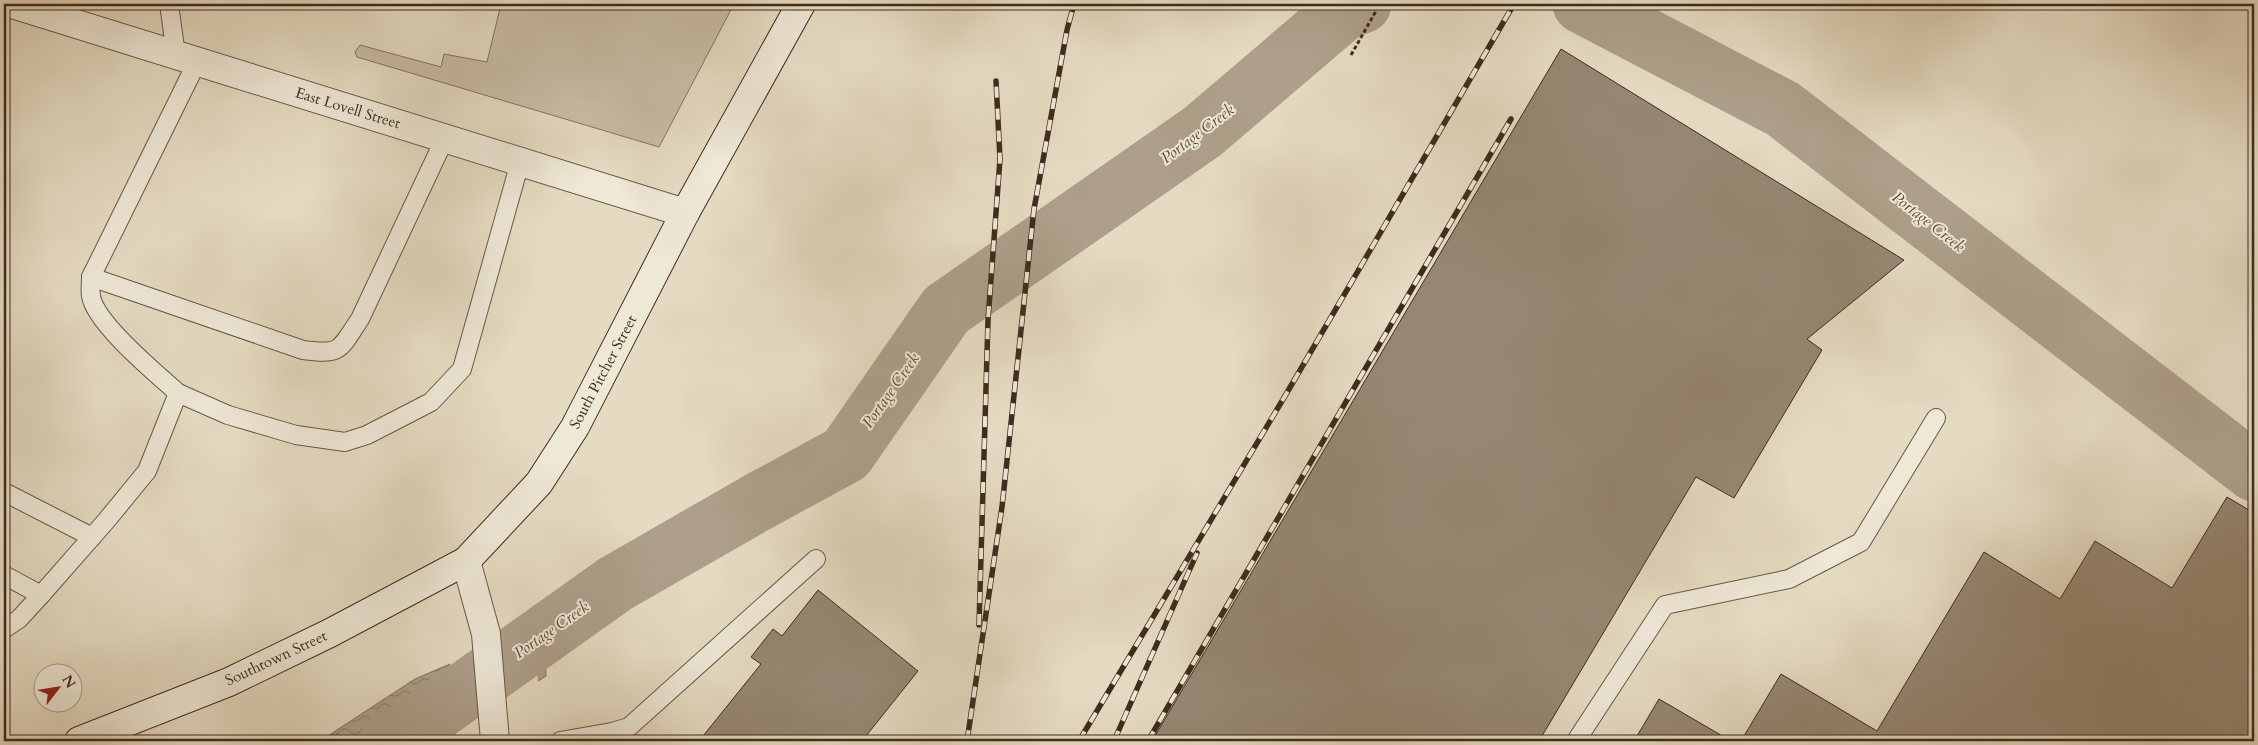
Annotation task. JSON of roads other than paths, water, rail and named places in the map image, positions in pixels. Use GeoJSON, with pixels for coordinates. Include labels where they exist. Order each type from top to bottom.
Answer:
{"type":"FeatureCollection","features":[{"type":"Feature","properties":{"kind":"main road","name":"East Lovell Street"},"geometry":{"type":"LineString","coordinates":[[12,4],[684,213]]}},
{"type":"Feature","properties":{"kind":"main road","name":"South Pitcher Street"},"geometry":{"type":"LineString","coordinates":[[466,561],[538,483],[575,427],[684,213],[800,4]]}},
{"type":"Feature","properties":{"kind":"main road"},"geometry":{"type":"LineString","coordinates":[[466,561],[486,634],[495,741]]}},
{"type":"Feature","properties":{"kind":"main road","name":"Southtown Street"},"geometry":{"type":"LineString","coordinates":[[79,741],[228,682],[330,633],[466,561]]}},
{"type":"Feature","properties":{"kind":"lane"},"geometry":{"type":"LineString","coordinates":[[168,4],[186,58],[91,276],[91,297],[102,318],[127,346],[178,393],[245,420],[296,435],[344,442],[367,435],[432,402],[462,369],[520,162]]}},
{"type":"Feature","properties":{"kind":"lane"},"geometry":{"type":"LineString","coordinates":[[91,276],[303,350],[329,353],[342,345],[360,319],[445,138]]}},
{"type":"Feature","properties":{"kind":"lane"},"geometry":{"type":"LineString","coordinates":[[4,629],[19,619],[41,595],[147,470],[178,393]]}},
{"type":"Feature","properties":{"kind":"lane"},"geometry":{"type":"LineString","coordinates":[[1576,741],[1665,605],[1789,579],[1861,542],[1936,418]]}},
{"type":"Feature","properties":{"kind":"lane"},"geometry":{"type":"LineString","coordinates":[[4,492],[92,537]]}},
{"type":"Feature","properties":{"kind":"lane"},"geometry":{"type":"LineString","coordinates":[[560,741],[612,732],[629,727],[816,559]]}},
{"type":"Feature","properties":{"kind":"lane"},"geometry":{"type":"LineString","coordinates":[[4,575],[41,595]]}},
{"type":"Feature","properties":{"kind":"water"},"geometry":{"type":"Polygon","coordinates":[[[542,601],[546,676],[446,741],[320,741],[415,679],[450,664],[542,601]]]}},
{"type":"Feature","properties":{"kind":"waterway","name":"Portage Creek"},"geometry":{"type":"LineString","coordinates":[[390,741],[413,728],[615,584],[846,454],[946,310],[1202,132],[1346,9],[1362,4]]}},
{"type":"Feature","properties":{"kind":"waterway","name":"Portage Creek"},"geometry":{"type":"LineString","coordinates":[[1582,4],[1783,109],[2254,472]]}},
{"type":"Feature","properties":{"kind":"railway"},"geometry":{"type":"LineString","coordinates":[[967,741],[1002,507],[1034,209],[1067,30],[1074,4]]}},
{"type":"Feature","properties":{"kind":"railway"},"geometry":{"type":"LineString","coordinates":[[1079,741],[1285,396],[1514,4]]}},
{"type":"Feature","properties":{"kind":"railway"},"geometry":{"type":"LineString","coordinates":[[979,625],[988,320],[1000,159],[996,81]]}},
{"type":"Feature","properties":{"kind":"railway"},"geometry":{"type":"LineString","coordinates":[[1148,741],[1511,119]]}},
{"type":"Feature","properties":{"kind":"railway"},"geometry":{"type":"LineString","coordinates":[[1114,741],[1197,553]]}}]}
